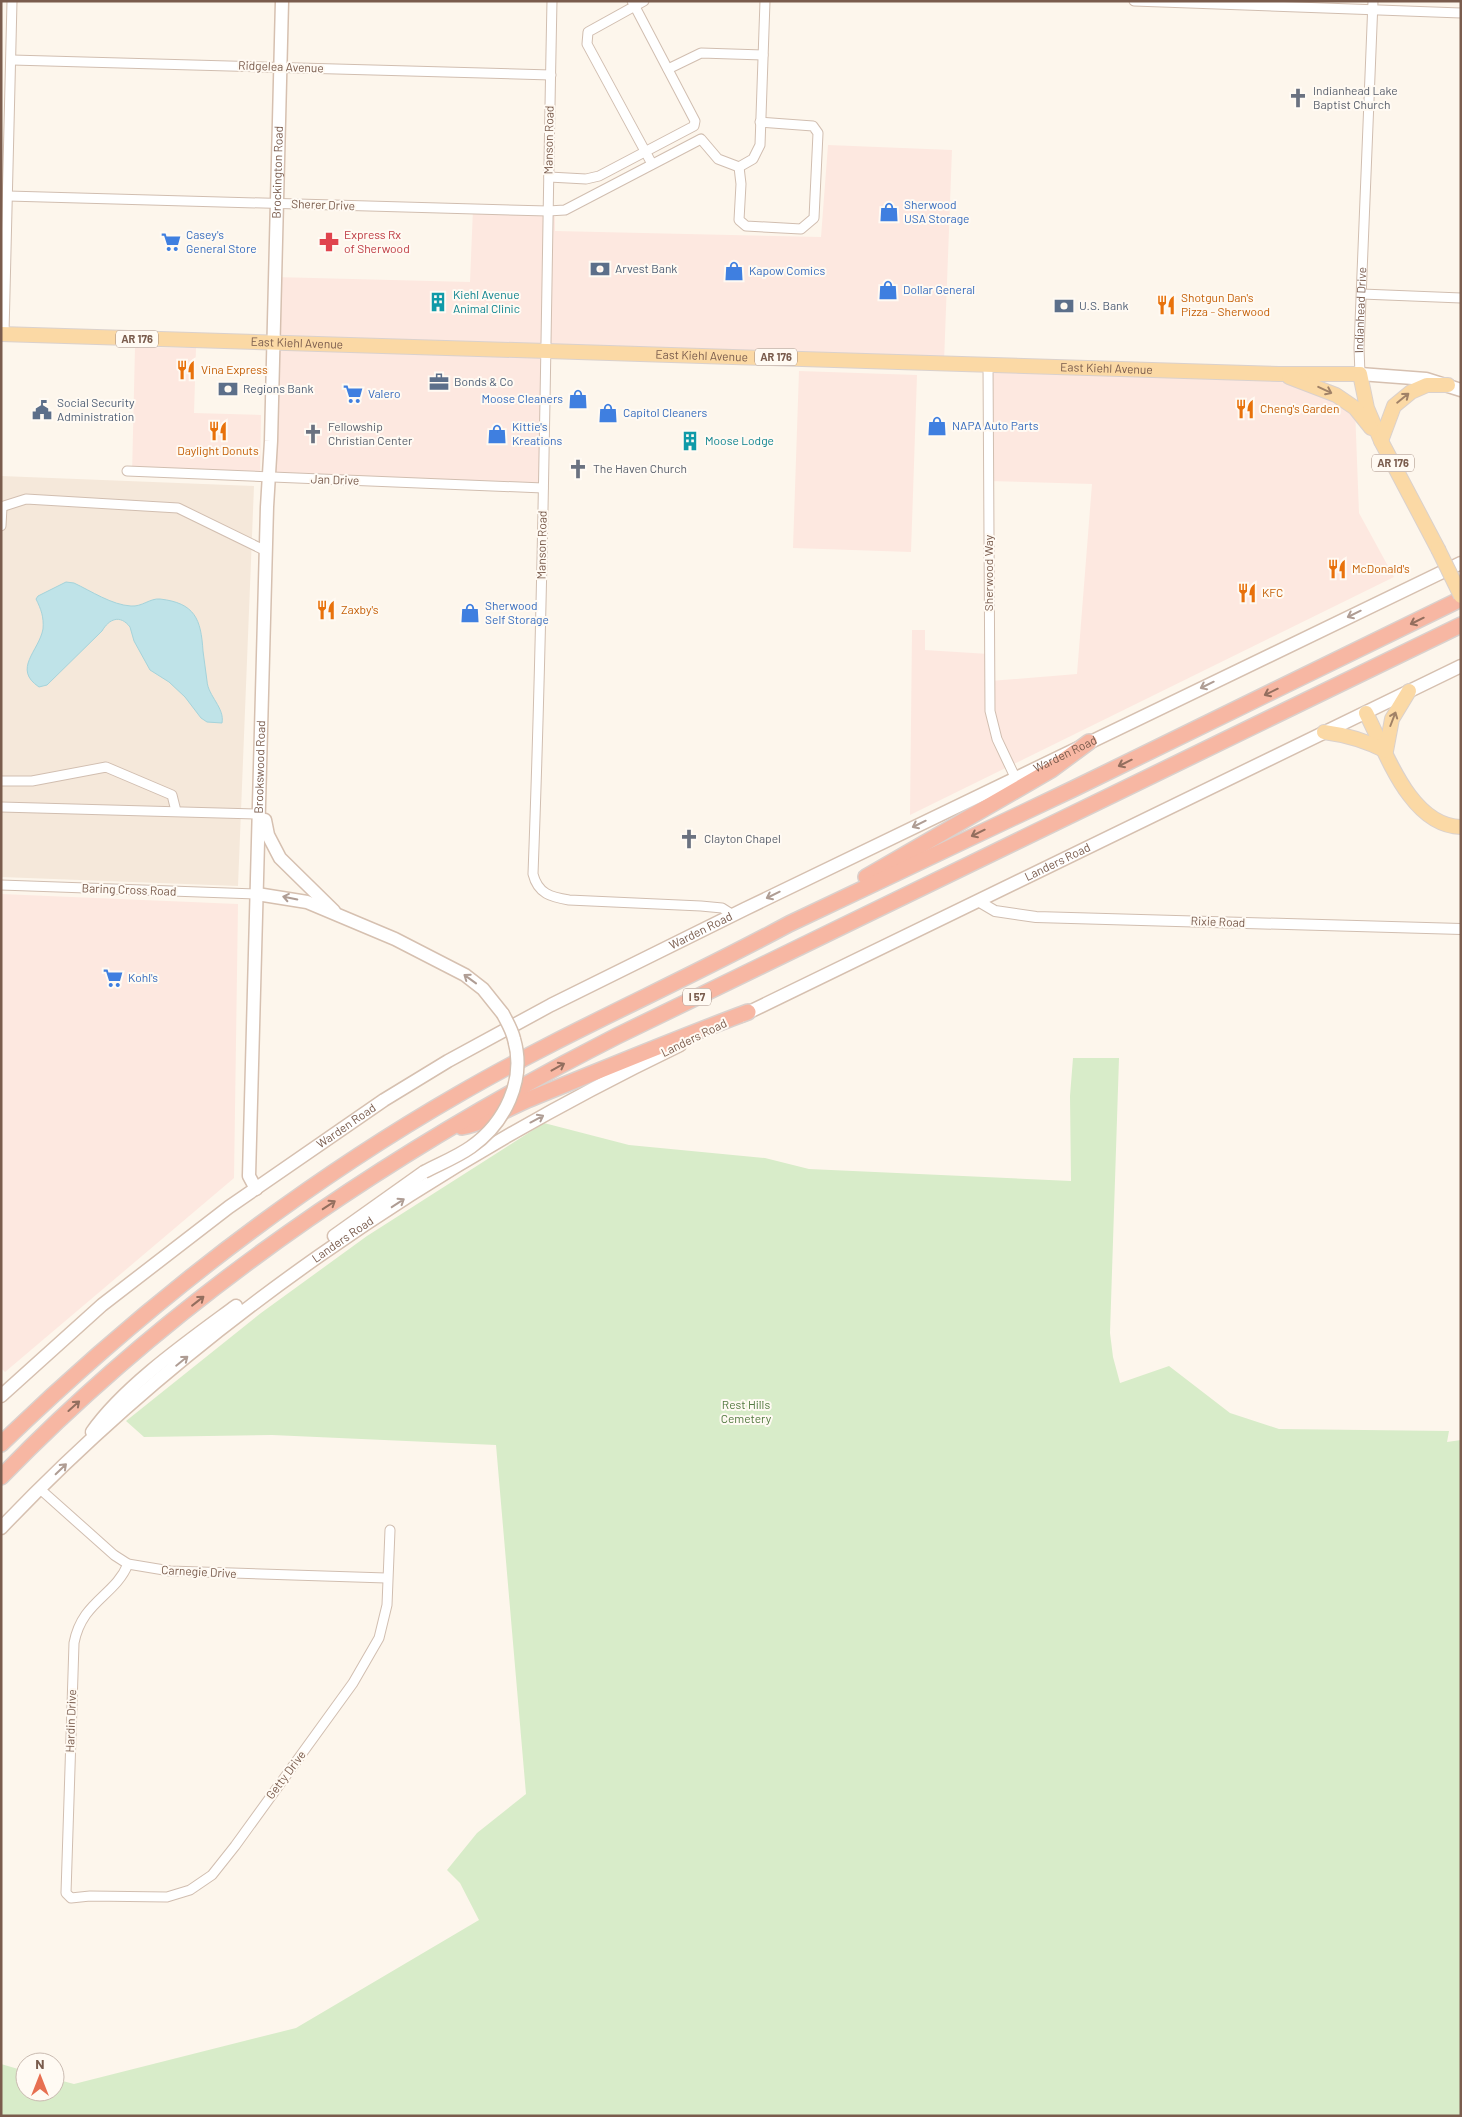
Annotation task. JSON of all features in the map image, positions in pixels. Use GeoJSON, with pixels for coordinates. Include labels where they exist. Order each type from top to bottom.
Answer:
{"type":"FeatureCollection","features":[{"type":"Feature","properties":{"kind":"highway","name":"I 57"},"geometry":{"type":"LineString","coordinates":[[1,1444],[148,1312],[228,1250],[345,1166],[458,1095],[536,1051],[745,948],[789,924],[1125,763],[1461,598]]}},
{"type":"Feature","properties":{"kind":"highway","name":"I 57"},"geometry":{"type":"LineString","coordinates":[[1,1476],[73,1407],[202,1298],[321,1209],[444,1131],[562,1064],[617,1036],[1461,625]]}},
{"type":"Feature","properties":{"kind":"highway"},"geometry":{"type":"LineString","coordinates":[[789,924],[934,836],[1051,770],[1089,742]]}},
{"type":"Feature","properties":{"kind":"highway"},"geometry":{"type":"LineString","coordinates":[[444,1131],[476,1125],[530,1099],[748,1012]]}},
{"type":"Feature","properties":{"kind":"main road","name":"Brockington Road"},"geometry":{"type":"LineString","coordinates":[[273,343],[282,1]]}},
{"type":"Feature","properties":{"kind":"main road","name":"East Kiehl Avenue"},"geometry":{"type":"LineString","coordinates":[[2,334],[1279,374],[1360,374],[1426,379],[1454,388]]}},
{"type":"Feature","properties":{"kind":"main road","name":"Brookswood Road"},"geometry":{"type":"LineString","coordinates":[[256,1189],[249,1176],[273,343]]}},
{"type":"Feature","properties":{"kind":"main road"},"geometry":{"type":"LineString","coordinates":[[1279,374],[1315,386],[1350,404],[1382,441]]}},
{"type":"Feature","properties":{"kind":"main road","name":"Indianhead Drive"},"geometry":{"type":"LineString","coordinates":[[1360,374],[1367,408],[1382,441],[1438,548],[1461,598]]}},
{"type":"Feature","properties":{"kind":"main road"},"geometry":{"type":"LineString","coordinates":[[1382,441],[1394,406],[1411,392],[1427,385],[1454,388]]}},
{"type":"Feature","properties":{"kind":"main road","name":"Warden Road"},"geometry":{"type":"LineString","coordinates":[[1,1396],[102,1305],[256,1189],[384,1100],[448,1061],[551,1004],[1015,777],[1461,563]]}},
{"type":"Feature","properties":{"kind":"main road","name":"Landers Road"},"geometry":{"type":"LineString","coordinates":[[1,1528],[78,1453],[262,1296],[340,1241],[440,1176],[533,1120],[640,1064],[1461,666]]}},
{"type":"Feature","properties":{"kind":"main road"},"geometry":{"type":"LineString","coordinates":[[1386,752],[1392,719],[1409,690]]}},
{"type":"Feature","properties":{"kind":"main road"},"geometry":{"type":"LineString","coordinates":[[1366,713],[1406,791],[1418,808],[1438,822],[1461,827]]}},
{"type":"Feature","properties":{"kind":"main road"},"geometry":{"type":"LineString","coordinates":[[1324,732],[1345,734],[1361,739],[1386,752]]}},
{"type":"Feature","properties":{"kind":"main road"},"geometry":{"type":"LineString","coordinates":[[260,793],[268,835],[280,858],[335,913]]}},
{"type":"Feature","properties":{"kind":"main road"},"geometry":{"type":"LineString","coordinates":[[78,1453],[102,1417],[141,1381],[200,1332],[424,1172],[471,1147],[493,1128],[510,1102],[516,1075],[514,1039],[503,1014],[483,989],[465,975],[395,939],[335,913],[307,902],[257,894]]}},
{"type":"Feature","properties":{"kind":"street"},"geometry":{"type":"LineString","coordinates":[[2,334],[4,210],[8,196],[6,89],[12,60],[12,1]]}},
{"type":"Feature","properties":{"kind":"street","name":"Manson Road"},"geometry":{"type":"LineString","coordinates":[[552,1],[545,351],[546,433],[533,874],[535,881],[544,894],[560,898],[722,908],[733,915]]}},
{"type":"Feature","properties":{"kind":"street"},"geometry":{"type":"LineString","coordinates":[[644,1],[633,4],[588,32],[587,44],[652,164]]}},
{"type":"Feature","properties":{"kind":"street"},"geometry":{"type":"LineString","coordinates":[[739,167],[753,159],[760,144],[765,1]]}},
{"type":"Feature","properties":{"kind":"street"},"geometry":{"type":"LineString","coordinates":[[1134,1],[1372,6],[1461,13]]}},
{"type":"Feature","properties":{"kind":"street"},"geometry":{"type":"LineString","coordinates":[[633,4],[695,121],[694,126],[701,139],[718,159],[739,167]]}},
{"type":"Feature","properties":{"kind":"street","name":"Indianhead Drive"},"geometry":{"type":"LineString","coordinates":[[1360,374],[1359,348],[1372,6]]}},
{"type":"Feature","properties":{"kind":"street"},"geometry":{"type":"LineString","coordinates":[[668,69],[700,53],[763,55]]}},
{"type":"Feature","properties":{"kind":"street","name":"Ridgelea Avenue"},"geometry":{"type":"LineString","coordinates":[[12,60],[551,75]]}},
{"type":"Feature","properties":{"kind":"street"},"geometry":{"type":"LineString","coordinates":[[739,167],[741,184],[739,220],[746,226],[801,229],[814,218],[818,133],[813,126],[760,122]]}},
{"type":"Feature","properties":{"kind":"street"},"geometry":{"type":"LineString","coordinates":[[549,177],[586,179],[598,176],[694,126]]}},
{"type":"Feature","properties":{"kind":"street","name":"Sherer Drive"},"geometry":{"type":"LineString","coordinates":[[8,196],[564,210],[701,139]]}},
{"type":"Feature","properties":{"kind":"street"},"geometry":{"type":"LineString","coordinates":[[608,172],[614,184]]}},
{"type":"Feature","properties":{"kind":"street"},"geometry":{"type":"LineString","coordinates":[[586,179],[590,197]]}},
{"type":"Feature","properties":{"kind":"street"},"geometry":{"type":"LineString","coordinates":[[1362,294],[1461,298]]}},
{"type":"Feature","properties":{"kind":"street","name":"Sherwood Way"},"geometry":{"type":"LineString","coordinates":[[988,364],[990,711],[997,739],[1015,777]]}},
{"type":"Feature","properties":{"kind":"street","name":"Jan Drive"},"geometry":{"type":"LineString","coordinates":[[127,471],[544,488]]}},
{"type":"Feature","properties":{"kind":"street"},"geometry":{"type":"LineString","coordinates":[[1,526],[1,507],[26,499],[178,508],[266,551]]}},
{"type":"Feature","properties":{"kind":"street"},"geometry":{"type":"LineString","coordinates":[[1,781],[32,782],[106,767],[172,795],[176,812]]}},
{"type":"Feature","properties":{"kind":"street"},"geometry":{"type":"LineString","coordinates":[[1,807],[260,814]]}},
{"type":"Feature","properties":{"kind":"street","name":"Baring Cross Road"},"geometry":{"type":"LineString","coordinates":[[1,885],[257,894]]}},
{"type":"Feature","properties":{"kind":"street","name":"Rixie Road"},"geometry":{"type":"LineString","coordinates":[[978,901],[996,911],[1036,917],[1461,929]]}},
{"type":"Feature","properties":{"kind":"street","name":"Carnegie Drive"},"geometry":{"type":"LineString","coordinates":[[40,1489],[114,1555],[128,1564],[170,1571],[386,1578]]}},
{"type":"Feature","properties":{"kind":"street","name":"Getty Drive"},"geometry":{"type":"LineString","coordinates":[[68,1897],[166,1897],[190,1890],[212,1874],[235,1846],[307,1747],[379,1638],[387,1605],[386,1578],[390,1530]]}},
{"type":"Feature","properties":{"kind":"street","name":"Hardin Drive"},"geometry":{"type":"LineString","coordinates":[[68,1897],[66,1894],[75,1638],[84,1615],[121,1577],[128,1564]]}},
{"type":"Feature","properties":{"kind":"shaded area"},"geometry":{"type":"Polygon","coordinates":[[[828,145],[952,150],[944,362],[545,351],[543,488],[269,481],[274,277],[470,282],[473,209],[548,211],[555,217],[555,231],[821,237],[828,145]]]}},
{"type":"Feature","properties":{"kind":"shaded area"},"geometry":{"type":"Polygon","coordinates":[[[135,347],[196,348],[194,413],[261,415],[260,479],[132,475],[135,347]]]}},
{"type":"Feature","properties":{"kind":"shaded area"},"geometry":{"type":"Polygon","coordinates":[[[983,363],[1273,373],[1355,408],[1359,513],[1394,577],[910,815],[912,630],[925,630],[925,650],[989,654],[990,681],[1077,674],[1092,484],[988,481],[983,363]]]}},
{"type":"Feature","properties":{"kind":"shaded area"},"geometry":{"type":"Polygon","coordinates":[[[799,371],[917,375],[911,552],[793,548],[799,371]]]}},
{"type":"Feature","properties":{"kind":"shaded area"},"geometry":{"type":"Polygon","coordinates":[[[1,476],[254,486],[238,886],[1,877],[1,476]]]}},
{"type":"Feature","properties":{"kind":"shaded area"},"geometry":{"type":"Polygon","coordinates":[[[1,894],[238,904],[234,1178],[5,1372],[1,1368],[1,894]]]}},
{"type":"Feature","properties":{"kind":"green space","name":"Rest Hills Cemetery"},"geometry":{"type":"Polygon","coordinates":[[[1073,1058],[1119,1058],[1110,1333],[1113,1357],[1120,1383],[1169,1366],[1230,1413],[1279,1429],[1449,1431],[1447,1442],[1461,1440],[1461,2116],[1,2116],[1,2064],[15,2068],[15,2102],[65,2102],[65,2082],[74,2084],[296,2028],[479,1920],[460,1883],[447,1870],[477,1833],[526,1794],[496,1445],[272,1435],[144,1437],[126,1421],[261,1313],[367,1236],[544,1123],[629,1145],[765,1158],[809,1169],[1071,1181],[1070,1096],[1073,1058]]]}},
{"type":"Feature","properties":{"kind":"water"},"geometry":{"type":"Polygon","coordinates":[[[66,582],[74,583],[124,605],[135,606],[160,599],[181,604],[194,614],[200,630],[208,686],[221,712],[222,723],[207,722],[201,718],[185,697],[169,682],[150,670],[134,641],[130,627],[119,619],[108,623],[47,685],[39,687],[31,680],[27,667],[43,629],[42,613],[36,599],[38,596],[66,582]]]}},
{"type":"Feature","properties":{"kind":"place","name":"Indianhead Lake Baptist Church"},"geometry":{"type":"Point","coordinates":[1298,98]}},
{"type":"Feature","properties":{"kind":"place","name":"Sherwood USA Storage"},"geometry":{"type":"Point","coordinates":[889,212]}},
{"type":"Feature","properties":{"kind":"place","name":"Casey's General Store"},"geometry":{"type":"Point","coordinates":[171,242]}},
{"type":"Feature","properties":{"kind":"place","name":"Express Rx of Sherwood"},"geometry":{"type":"Point","coordinates":[329,242]}},
{"type":"Feature","properties":{"kind":"place","name":"Arvest Bank"},"geometry":{"type":"Point","coordinates":[600,269]}},
{"type":"Feature","properties":{"kind":"place","name":"Kapow Comics"},"geometry":{"type":"Point","coordinates":[734,271]}},
{"type":"Feature","properties":{"kind":"place","name":"Dollar General"},"geometry":{"type":"Point","coordinates":[888,290]}},
{"type":"Feature","properties":{"kind":"place","name":"Kiehl Avenue Animal Clinic"},"geometry":{"type":"Point","coordinates":[438,302]}},
{"type":"Feature","properties":{"kind":"place","name":"Shotgun Dan's Pizza - Sherwood"},"geometry":{"type":"Point","coordinates":[1166,305]}},
{"type":"Feature","properties":{"kind":"place","name":"U.S. Bank"},"geometry":{"type":"Point","coordinates":[1064,306]}},
{"type":"Feature","properties":{"kind":"place","name":"Vina Express"},"geometry":{"type":"Point","coordinates":[186,370]}},
{"type":"Feature","properties":{"kind":"place","name":"Bonds & Co"},"geometry":{"type":"Point","coordinates":[439,382]}},
{"type":"Feature","properties":{"kind":"place","name":"Regions Bank"},"geometry":{"type":"Point","coordinates":[228,389]}},
{"type":"Feature","properties":{"kind":"place","name":"Valero"},"geometry":{"type":"Point","coordinates":[353,394]}},
{"type":"Feature","properties":{"kind":"place","name":"Moose Cleaners"},"geometry":{"type":"Point","coordinates":[578,399]}},
{"type":"Feature","properties":{"kind":"place","name":"Cheng's Garden"},"geometry":{"type":"Point","coordinates":[1245,409]}},
{"type":"Feature","properties":{"kind":"place","name":"Social Security Administration"},"geometry":{"type":"Point","coordinates":[42,410]}},
{"type":"Feature","properties":{"kind":"place","name":"Capitol Cleaners"},"geometry":{"type":"Point","coordinates":[608,413]}},
{"type":"Feature","properties":{"kind":"place","name":"NAPA Auto Parts"},"geometry":{"type":"Point","coordinates":[937,426]}},
{"type":"Feature","properties":{"kind":"place","name":"Daylight Donuts"},"geometry":{"type":"Point","coordinates":[218,431]}},
{"type":"Feature","properties":{"kind":"place","name":"Fellowship Christian Center"},"geometry":{"type":"Point","coordinates":[313,434]}},
{"type":"Feature","properties":{"kind":"place","name":"Kittie's Kreations"},"geometry":{"type":"Point","coordinates":[497,434]}},
{"type":"Feature","properties":{"kind":"place","name":"Moose Lodge"},"geometry":{"type":"Point","coordinates":[690,441]}},
{"type":"Feature","properties":{"kind":"place","name":"The Haven Church"},"geometry":{"type":"Point","coordinates":[578,469]}},
{"type":"Feature","properties":{"kind":"place","name":"McDonald's"},"geometry":{"type":"Point","coordinates":[1337,569]}},
{"type":"Feature","properties":{"kind":"place","name":"KFC"},"geometry":{"type":"Point","coordinates":[1247,593]}},
{"type":"Feature","properties":{"kind":"place","name":"Zaxby's"},"geometry":{"type":"Point","coordinates":[326,610]}},
{"type":"Feature","properties":{"kind":"place","name":"Sherwood Self Storage"},"geometry":{"type":"Point","coordinates":[470,613]}},
{"type":"Feature","properties":{"kind":"place","name":"Clayton Chapel"},"geometry":{"type":"Point","coordinates":[689,839]}},
{"type":"Feature","properties":{"kind":"place","name":"Kohl's"},"geometry":{"type":"Point","coordinates":[113,978]}}]}
